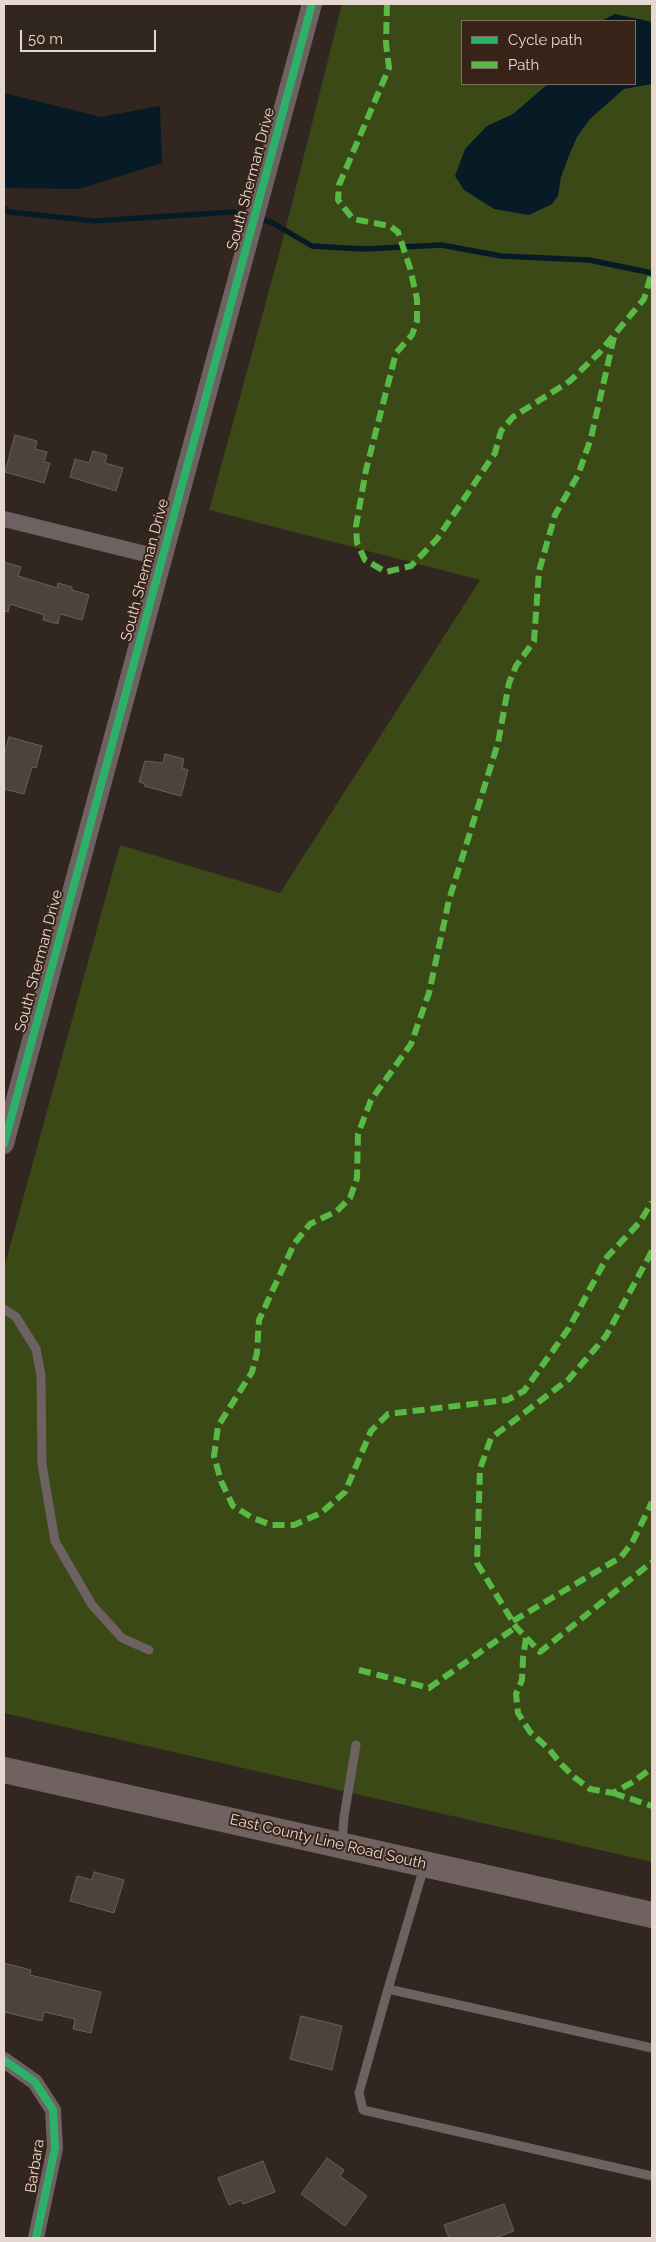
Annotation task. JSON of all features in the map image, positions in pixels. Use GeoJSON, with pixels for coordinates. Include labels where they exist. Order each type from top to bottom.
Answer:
{"type":"FeatureCollection","features":[{"type":"Feature","properties":{"kind":"main road","name":"East County Line Road South"},"geometry":{"type":"LineString","coordinates":[[4,1770],[652,1915]]}},
{"type":"Feature","properties":{"kind":"street","name":"South Sherman Drive"},"geometry":{"type":"LineString","coordinates":[[4,1144],[312,4]]}},
{"type":"Feature","properties":{"kind":"street"},"geometry":{"type":"LineString","coordinates":[[4,519],[162,558]]}},
{"type":"Feature","properties":{"kind":"street","name":"Barbara"},"geometry":{"type":"LineString","coordinates":[[4,2060],[35,2082],[53,2110],[55,2148],[36,2238]]}},
{"type":"Feature","properties":{"kind":"lane"},"geometry":{"type":"LineString","coordinates":[[4,1309],[16,1317],[36,1349],[41,1375],[42,1464],[55,1541],[92,1605],[122,1638],[149,1650]]}},
{"type":"Feature","properties":{"kind":"lane"},"geometry":{"type":"LineString","coordinates":[[342,1845],[344,1818],[356,1746]]}},
{"type":"Feature","properties":{"kind":"lane"},"geometry":{"type":"LineString","coordinates":[[424,1864],[359,2093],[363,2110],[652,2176]]}},
{"type":"Feature","properties":{"kind":"lane"},"geometry":{"type":"LineString","coordinates":[[388,1989],[652,2048]]}},
{"type":"Feature","properties":{"kind":"green space"},"geometry":{"type":"Polygon","coordinates":[[[342,4],[652,4],[652,1862],[4,1713],[4,1268],[120,845],[280,893],[480,580],[209,510],[282,243],[342,4]]]}},
{"type":"Feature","properties":{"kind":"water"},"geometry":{"type":"Polygon","coordinates":[[[615,14],[652,22],[652,84],[624,89],[590,119],[577,137],[561,177],[558,196],[552,204],[529,215],[494,209],[464,190],[455,176],[465,149],[487,126],[513,114],[547,85],[636,85],[636,20],[603,20],[615,14]]]}},
{"type":"Feature","properties":{"kind":"water"},"geometry":{"type":"Polygon","coordinates":[[[4,93],[101,117],[160,106],[162,163],[79,189],[4,188],[4,93]]]}},
{"type":"Feature","properties":{"kind":"building"},"geometry":{"type":"Polygon","coordinates":[[[15,435],[37,441],[35,449],[47,452],[44,462],[50,463],[44,483],[5,472],[15,435]]]}},
{"type":"Feature","properties":{"kind":"building"},"geometry":{"type":"Polygon","coordinates":[[[93,451],[107,455],[105,463],[123,468],[116,491],[70,477],[75,459],[89,463],[93,451]]]}},
{"type":"Feature","properties":{"kind":"building"},"geometry":{"type":"Polygon","coordinates":[[[4,562],[21,567],[18,576],[57,588],[58,583],[89,595],[82,620],[60,614],[58,624],[43,620],[44,615],[10,604],[8,612],[4,611],[4,562]]]}},
{"type":"Feature","properties":{"kind":"building"},"geometry":{"type":"Polygon","coordinates":[[[9,737],[42,746],[36,768],[32,767],[24,794],[4,789],[4,755],[9,737]]]}},
{"type":"Feature","properties":{"kind":"building"},"geometry":{"type":"Polygon","coordinates":[[[165,754],[184,759],[182,768],[188,770],[181,796],[144,786],[145,784],[139,782],[145,761],[163,763],[165,754]]]}},
{"type":"Feature","properties":{"kind":"building"},"geometry":{"type":"Polygon","coordinates":[[[94,1872],[124,1880],[114,1913],[70,1901],[77,1876],[92,1880],[94,1872]]]}},
{"type":"Feature","properties":{"kind":"building"},"geometry":{"type":"Polygon","coordinates":[[[4,1963],[31,1970],[30,1975],[101,1992],[91,2033],[73,2029],[75,2019],[44,2012],[42,2021],[4,2012],[4,1963]]]}},
{"type":"Feature","properties":{"kind":"building"},"geometry":{"type":"Polygon","coordinates":[[[301,2016],[342,2026],[332,2070],[290,2059],[301,2016]]]}},
{"type":"Feature","properties":{"kind":"building"},"geometry":{"type":"Polygon","coordinates":[[[327,2158],[344,2170],[340,2176],[367,2196],[345,2226],[301,2194],[327,2158]]]}},
{"type":"Feature","properties":{"kind":"building"},"geometry":{"type":"Polygon","coordinates":[[[263,2161],[275,2192],[243,2204],[241,2200],[229,2205],[218,2178],[263,2161]]]}},
{"type":"Feature","properties":{"kind":"building"},"geometry":{"type":"Polygon","coordinates":[[[504,2204],[514,2231],[495,2238],[449,2238],[444,2225],[504,2204]]]}},
{"type":"Feature","properties":{"kind":"waterway"},"geometry":{"type":"LineString","coordinates":[[4,208],[9,212],[94,221],[232,212],[271,222],[312,246],[364,249],[441,245],[501,256],[589,260],[652,273]]}},
{"type":"Feature","properties":{"kind":"marked path"},"geometry":{"type":"LineString","coordinates":[[387,4],[386,43],[389,68],[339,185],[338,200],[353,219],[390,226],[398,232],[410,268],[417,299],[417,321],[412,335],[396,353],[366,470],[356,526],[357,543],[365,560],[386,572],[411,566],[437,539],[495,453],[501,431],[513,417],[570,381],[599,353],[644,299],[652,272]]}},
{"type":"Feature","properties":{"kind":"marked path"},"geometry":{"type":"LineString","coordinates":[[614,337],[591,438],[578,475],[555,515],[539,571],[534,641],[516,666],[509,683],[498,743],[449,900],[429,993],[411,1044],[371,1100],[358,1134],[357,1178],[350,1198],[337,1211],[310,1224],[294,1244],[259,1320],[257,1353],[252,1372],[218,1426],[214,1456],[221,1481],[233,1506],[251,1517],[271,1525],[294,1525],[321,1513],[345,1492],[371,1431],[388,1414],[507,1400],[524,1391],[569,1328],[607,1257],[640,1222],[652,1202]]}},
{"type":"Feature","properties":{"kind":"marked path"},"geometry":{"type":"LineString","coordinates":[[652,1251],[606,1336],[569,1379],[491,1438],[480,1469],[477,1563],[516,1627],[540,1652],[652,1562]]}},
{"type":"Feature","properties":{"kind":"marked path"},"geometry":{"type":"LineString","coordinates":[[513,1621],[621,1557],[632,1543],[652,1502]]}},
{"type":"Feature","properties":{"kind":"marked path"},"geometry":{"type":"LineString","coordinates":[[359,1670],[429,1688],[516,1627]]}},
{"type":"Feature","properties":{"kind":"marked path"},"geometry":{"type":"LineString","coordinates":[[526,1638],[522,1680],[516,1694],[518,1713],[530,1732],[549,1749],[561,1764],[590,1789],[613,1793],[633,1782],[652,1768]]}},
{"type":"Feature","properties":{"kind":"marked path"},"geometry":{"type":"LineString","coordinates":[[613,1793],[652,1806]]}},
{"type":"Feature","properties":{"kind":"cycle path"},"geometry":{"type":"LineString","coordinates":[[4,1144],[312,4]]}},
{"type":"Feature","properties":{"kind":"cycle path"},"geometry":{"type":"LineString","coordinates":[[4,2060],[35,2082],[53,2110],[55,2148],[36,2238]]}}]}
